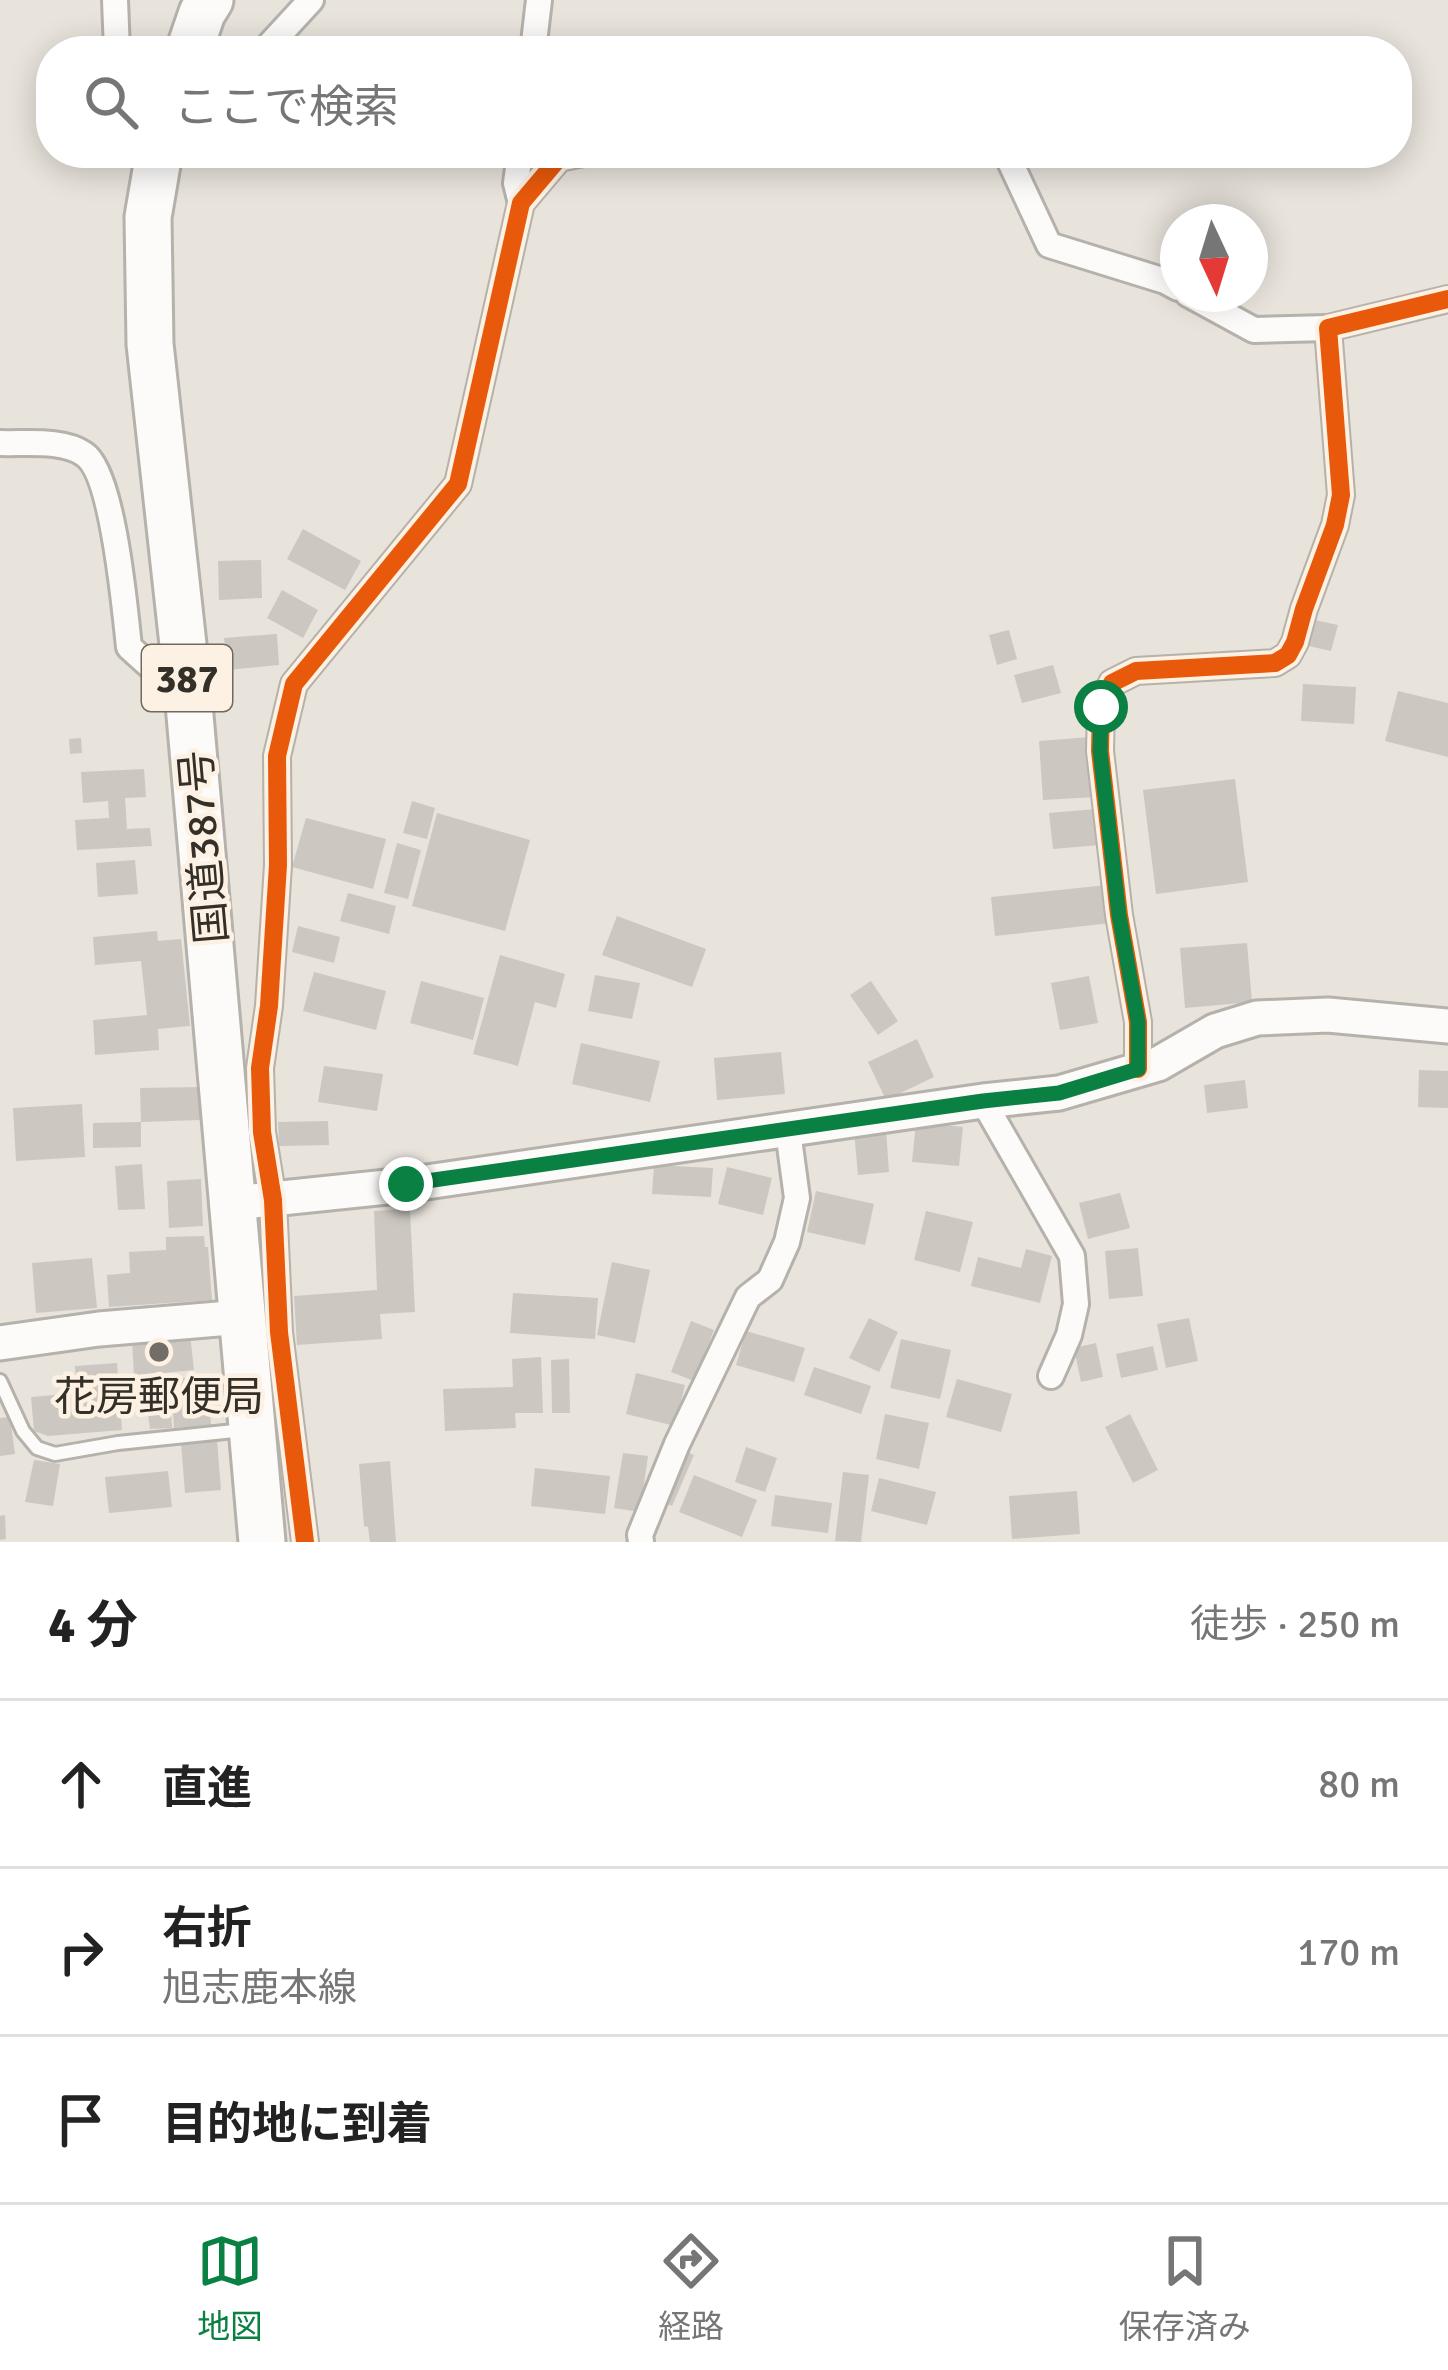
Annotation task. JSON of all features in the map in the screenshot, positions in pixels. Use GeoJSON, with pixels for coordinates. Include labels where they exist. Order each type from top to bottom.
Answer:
{"type":"FeatureCollection","features":[{"type":"Feature","properties":{"kind":"highway"},"geometry":{"type":"LineString","coordinates":[[194,36],[210,0]]}},
{"type":"Feature","properties":{"kind":"highway","name":"国道387号"},"geometry":{"type":"LineString","coordinates":[[149,168],[151,344],[254,1202],[242,1317],[262,1542]]}},
{"type":"Feature","properties":{"kind":"main road"},"geometry":{"type":"LineString","coordinates":[[254,1202],[1059,1093],[1158,1064],[1215,1030],[1257,1018],[1328,1015],[1448,1026]]}},
{"type":"Feature","properties":{"kind":"main road"},"geometry":{"type":"LineString","coordinates":[[0,1342],[242,1317]]}},
{"type":"Feature","properties":{"kind":"street"},"geometry":{"type":"LineString","coordinates":[[115,0],[116,36]]}},
{"type":"Feature","properties":{"kind":"street"},"geometry":{"type":"LineString","coordinates":[[278,36],[311,0]]}},
{"type":"Feature","properties":{"kind":"street"},"geometry":{"type":"LineString","coordinates":[[535,36],[539,0]]}},
{"type":"Feature","properties":{"kind":"street"},"geometry":{"type":"LineString","coordinates":[[305,1542],[279,1332],[254,1202],[278,865],[277,756],[294,684],[458,484],[521,203],[518,168]]}},
{"type":"Feature","properties":{"kind":"street"},"geometry":{"type":"LineString","coordinates":[[521,203],[551,168]]}},
{"type":"Feature","properties":{"kind":"street"},"geometry":{"type":"LineString","coordinates":[[1013,168],[1049,245],[1160,279]]}},
{"type":"Feature","properties":{"kind":"street"},"geometry":{"type":"LineString","coordinates":[[1220,312],[1254,331],[1328,328],[1448,299]]}},
{"type":"Feature","properties":{"kind":"street"},"geometry":{"type":"LineString","coordinates":[[1138,1069],[1138,1022],[1119,915],[1100,751],[1101,707],[1112,682],[1136,671],[1275,662],[1288,656],[1335,525],[1341,495],[1328,328]]}},
{"type":"Feature","properties":{"kind":"street"},"geometry":{"type":"LineString","coordinates":[[0,443],[67,446],[96,465],[116,543],[129,647],[149,665],[188,682]]}},
{"type":"Feature","properties":{"kind":"street"},"geometry":{"type":"LineString","coordinates":[[983,1101],[1072,1256],[1076,1304],[1051,1376]]}},
{"type":"Feature","properties":{"kind":"street"},"geometry":{"type":"LineString","coordinates":[[641,1542],[676,1444],[748,1298],[770,1280],[787,1242],[797,1198],[788,1131]]}},
{"type":"Feature","properties":{"kind":"lane"},"geometry":{"type":"LineString","coordinates":[[0,1381],[22,1431],[37,1448],[55,1454],[252,1430]]}},
{"type":"Feature","properties":{"kind":"building"},"geometry":{"type":"Polygon","coordinates":[[[303,529],[361,561],[345,590],[287,559],[303,529]]]}},
{"type":"Feature","properties":{"kind":"building"},"geometry":{"type":"Polygon","coordinates":[[[261,560],[262,598],[219,600],[218,561],[261,560]]]}},
{"type":"Feature","properties":{"kind":"building"},"geometry":{"type":"Polygon","coordinates":[[[282,590],[318,610],[303,638],[267,618],[282,590]]]}},
{"type":"Feature","properties":{"kind":"building"},"geometry":{"type":"Polygon","coordinates":[[[1310,619],[1338,625],[1331,651],[1304,645],[1310,619]]]}},
{"type":"Feature","properties":{"kind":"building"},"geometry":{"type":"Polygon","coordinates":[[[1009,630],[1017,659],[997,665],[989,635],[1009,630]]]}},
{"type":"Feature","properties":{"kind":"building"},"geometry":{"type":"Polygon","coordinates":[[[277,634],[279,665],[227,670],[224,638],[277,634]]]}},
{"type":"Feature","properties":{"kind":"building"},"geometry":{"type":"Polygon","coordinates":[[[1053,665],[1061,693],[1022,703],[1014,675],[1053,665]]]}},
{"type":"Feature","properties":{"kind":"building"},"geometry":{"type":"Polygon","coordinates":[[[1303,684],[1356,687],[1354,724],[1301,721],[1303,684]]]}},
{"type":"Feature","properties":{"kind":"building"},"geometry":{"type":"Polygon","coordinates":[[[1398,691],[1448,703],[1448,757],[1385,741],[1398,691]]]}},
{"type":"Feature","properties":{"kind":"building"},"geometry":{"type":"Polygon","coordinates":[[[1091,737],[1095,797],[1043,800],[1039,741],[1091,737]]]}},
{"type":"Feature","properties":{"kind":"building"},"geometry":{"type":"Polygon","coordinates":[[[81,738],[82,753],[70,754],[69,739],[81,738]]]}},
{"type":"Feature","properties":{"kind":"building"},"geometry":{"type":"Polygon","coordinates":[[[144,769],[146,797],[125,798],[127,829],[150,828],[152,846],[77,850],[75,820],[109,818],[108,801],[83,803],[81,772],[144,769]]]}},
{"type":"Feature","properties":{"kind":"building"},"geometry":{"type":"Polygon","coordinates":[[[1235,779],[1248,882],[1156,894],[1143,790],[1235,779]]]}},
{"type":"Feature","properties":{"kind":"building"},"geometry":{"type":"Polygon","coordinates":[[[412,801],[435,808],[427,839],[403,833],[412,801]]]}},
{"type":"Feature","properties":{"kind":"building"},"geometry":{"type":"Polygon","coordinates":[[[1096,809],[1099,845],[1053,849],[1049,813],[1096,809]]]}},
{"type":"Feature","properties":{"kind":"building"},"geometry":{"type":"Polygon","coordinates":[[[437,813],[530,840],[505,931],[412,906],[437,813]]]}},
{"type":"Feature","properties":{"kind":"building"},"geometry":{"type":"Polygon","coordinates":[[[306,818],[386,839],[373,889],[292,867],[306,818]]]}},
{"type":"Feature","properties":{"kind":"building"},"geometry":{"type":"Polygon","coordinates":[[[397,843],[421,850],[408,899],[384,893],[397,843]]]}},
{"type":"Feature","properties":{"kind":"building"},"geometry":{"type":"Polygon","coordinates":[[[135,860],[138,894],[98,897],[96,863],[135,860]]]}},
{"type":"Feature","properties":{"kind":"building"},"geometry":{"type":"Polygon","coordinates":[[[1107,885],[1111,923],[995,936],[991,897],[1107,885]]]}},
{"type":"Feature","properties":{"kind":"building"},"geometry":{"type":"Polygon","coordinates":[[[348,893],[396,906],[389,934],[340,921],[348,893]]]}},
{"type":"Feature","properties":{"kind":"building"},"geometry":{"type":"Polygon","coordinates":[[[617,916],[706,949],[692,987],[602,955],[617,916]]]}},
{"type":"Feature","properties":{"kind":"building"},"geometry":{"type":"Polygon","coordinates":[[[298,926],[340,937],[334,963],[292,952],[298,926]]]}},
{"type":"Feature","properties":{"kind":"building"},"geometry":{"type":"Polygon","coordinates":[[[157,931],[158,941],[181,939],[190,1026],[158,1029],[159,1050],[95,1055],[93,1020],[147,1015],[141,961],[95,965],[93,937],[157,931]]]}},
{"type":"Feature","properties":{"kind":"building"},"geometry":{"type":"Polygon","coordinates":[[[1247,943],[1252,1002],[1185,1008],[1180,948],[1247,943]]]}},
{"type":"Feature","properties":{"kind":"building"},"geometry":{"type":"Polygon","coordinates":[[[500,955],[565,974],[556,1008],[535,1002],[518,1066],[473,1054],[500,955]]]}},
{"type":"Feature","properties":{"kind":"building"},"geometry":{"type":"Polygon","coordinates":[[[314,972],[386,991],[376,1030],[303,1011],[314,972]]]}},
{"type":"Feature","properties":{"kind":"building"},"geometry":{"type":"Polygon","coordinates":[[[595,975],[640,983],[632,1019],[588,1011],[595,975]]]}},
{"type":"Feature","properties":{"kind":"building"},"geometry":{"type":"Polygon","coordinates":[[[1089,976],[1098,1023],[1060,1030],[1051,983],[1089,976]]]}},
{"type":"Feature","properties":{"kind":"building"},"geometry":{"type":"Polygon","coordinates":[[[421,981],[484,998],[473,1040],[410,1023],[421,981]]]}},
{"type":"Feature","properties":{"kind":"building"},"geometry":{"type":"Polygon","coordinates":[[[871,981],[898,1021],[878,1035],[850,995],[871,981]]]}},
{"type":"Feature","properties":{"kind":"building"},"geometry":{"type":"Polygon","coordinates":[[[917,1039],[934,1077],[886,1100],[868,1062],[917,1039]]]}},
{"type":"Feature","properties":{"kind":"building"},"geometry":{"type":"Polygon","coordinates":[[[581,1043],[660,1061],[650,1102],[572,1084],[581,1043]]]}},
{"type":"Feature","properties":{"kind":"building"},"geometry":{"type":"Polygon","coordinates":[[[781,1052],[785,1094],[717,1100],[714,1058],[781,1052]]]}},
{"type":"Feature","properties":{"kind":"building"},"geometry":{"type":"Polygon","coordinates":[[[324,1066],[383,1074],[377,1111],[318,1102],[324,1066]]]}},
{"type":"Feature","properties":{"kind":"building"},"geometry":{"type":"Polygon","coordinates":[[[1419,1070],[1448,1071],[1448,1108],[1418,1107],[1419,1070]]]}},
{"type":"Feature","properties":{"kind":"building"},"geometry":{"type":"Polygon","coordinates":[[[1245,1080],[1248,1108],[1207,1113],[1204,1085],[1245,1080]]]}},
{"type":"Feature","properties":{"kind":"building"},"geometry":{"type":"Polygon","coordinates":[[[200,1087],[200,1120],[141,1122],[140,1088],[200,1087]]]}},
{"type":"Feature","properties":{"kind":"building"},"geometry":{"type":"Polygon","coordinates":[[[82,1104],[85,1157],[16,1161],[13,1108],[82,1104]]]}},
{"type":"Feature","properties":{"kind":"building"},"geometry":{"type":"Polygon","coordinates":[[[328,1121],[329,1145],[279,1146],[278,1122],[328,1121]]]}},
{"type":"Feature","properties":{"kind":"building"},"geometry":{"type":"Polygon","coordinates":[[[141,1122],[141,1147],[93,1148],[93,1123],[141,1122]]]}},
{"type":"Feature","properties":{"kind":"building"},"geometry":{"type":"Polygon","coordinates":[[[916,1122],[963,1127],[959,1166],[912,1162],[916,1122]]]}},
{"type":"Feature","properties":{"kind":"building"},"geometry":{"type":"Polygon","coordinates":[[[886,1129],[889,1172],[858,1175],[854,1132],[886,1129]]]}},
{"type":"Feature","properties":{"kind":"building"},"geometry":{"type":"Polygon","coordinates":[[[142,1164],[145,1209],[118,1210],[115,1166],[142,1164]]]}},
{"type":"Feature","properties":{"kind":"building"},"geometry":{"type":"Polygon","coordinates":[[[654,1165],[713,1168],[711,1197],[652,1194],[654,1165]]]}},
{"type":"Feature","properties":{"kind":"building"},"geometry":{"type":"Polygon","coordinates":[[[727,1167],[772,1178],[763,1215],[718,1204],[727,1167]]]}},
{"type":"Feature","properties":{"kind":"building"},"geometry":{"type":"Polygon","coordinates":[[[201,1179],[203,1226],[169,1228],[167,1181],[201,1179]]]}},
{"type":"Feature","properties":{"kind":"building"},"geometry":{"type":"Polygon","coordinates":[[[816,1191],[874,1204],[865,1245],[807,1232],[816,1191]]]}},
{"type":"Feature","properties":{"kind":"building"},"geometry":{"type":"Polygon","coordinates":[[[1120,1193],[1130,1228],[1088,1239],[1079,1203],[1120,1193]]]}},
{"type":"Feature","properties":{"kind":"building"},"geometry":{"type":"Polygon","coordinates":[[[410,1209],[415,1312],[380,1314],[382,1339],[297,1345],[294,1296],[377,1290],[374,1211],[410,1209]]]}},
{"type":"Feature","properties":{"kind":"building"},"geometry":{"type":"Polygon","coordinates":[[[926,1211],[973,1222],[960,1272],[914,1260],[926,1211]]]}},
{"type":"Feature","properties":{"kind":"building"},"geometry":{"type":"Polygon","coordinates":[[[204,1236],[212,1300],[109,1307],[107,1275],[130,1273],[129,1252],[166,1250],[166,1237],[204,1236]]]}},
{"type":"Feature","properties":{"kind":"building"},"geometry":{"type":"Polygon","coordinates":[[[1138,1248],[1143,1296],[1109,1299],[1105,1251],[1138,1248]]]}},
{"type":"Feature","properties":{"kind":"building"},"geometry":{"type":"Polygon","coordinates":[[[1026,1249],[1052,1256],[1040,1303],[971,1286],[978,1257],[1021,1268],[1026,1249]]]}},
{"type":"Feature","properties":{"kind":"building"},"geometry":{"type":"Polygon","coordinates":[[[92,1258],[97,1308],[36,1313],[32,1263],[92,1258]]]}},
{"type":"Feature","properties":{"kind":"building"},"geometry":{"type":"Polygon","coordinates":[[[612,1262],[650,1270],[635,1343],[597,1335],[612,1262]]]}},
{"type":"Feature","properties":{"kind":"building"},"geometry":{"type":"Polygon","coordinates":[[[513,1293],[598,1298],[595,1339],[510,1333],[513,1293]]]}},
{"type":"Feature","properties":{"kind":"building"},"geometry":{"type":"Polygon","coordinates":[[[869,1318],[898,1332],[879,1372],[849,1358],[869,1318]]]}},
{"type":"Feature","properties":{"kind":"building"},"geometry":{"type":"Polygon","coordinates":[[[1189,1318],[1198,1361],[1166,1368],[1157,1324],[1189,1318]]]}},
{"type":"Feature","properties":{"kind":"building"},"geometry":{"type":"Polygon","coordinates":[[[691,1321],[714,1330],[694,1381],[671,1372],[691,1321]]]}},
{"type":"Feature","properties":{"kind":"building"},"geometry":{"type":"Polygon","coordinates":[[[746,1331],[805,1348],[794,1382],[736,1365],[746,1331]]]}},
{"type":"Feature","properties":{"kind":"building"},"geometry":{"type":"Polygon","coordinates":[[[190,1334],[194,1370],[134,1376],[132,1340],[190,1334]]]}},
{"type":"Feature","properties":{"kind":"building"},"geometry":{"type":"Polygon","coordinates":[[[901,1339],[951,1350],[940,1399],[890,1388],[901,1339]]]}},
{"type":"Feature","properties":{"kind":"building"},"geometry":{"type":"Polygon","coordinates":[[[1096,1343],[1103,1377],[1081,1382],[1074,1348],[1096,1343]]]}},
{"type":"Feature","properties":{"kind":"building"},"geometry":{"type":"Polygon","coordinates":[[[1153,1346],[1158,1370],[1121,1378],[1116,1354],[1153,1346]]]}},
{"type":"Feature","properties":{"kind":"building"},"geometry":{"type":"Polygon","coordinates":[[[541,1357],[543,1413],[515,1413],[516,1428],[445,1431],[443,1389],[513,1387],[512,1359],[541,1357]]]}},
{"type":"Feature","properties":{"kind":"building"},"geometry":{"type":"Polygon","coordinates":[[[569,1359],[570,1413],[552,1413],[551,1360],[569,1359]]]}},
{"type":"Feature","properties":{"kind":"building"},"geometry":{"type":"Polygon","coordinates":[[[117,1363],[122,1430],[48,1436],[34,1431],[31,1397],[77,1393],[75,1366],[117,1363]]]}},
{"type":"Feature","properties":{"kind":"building"},"geometry":{"type":"Polygon","coordinates":[[[814,1367],[871,1386],[861,1414],[804,1395],[814,1367]]]}},
{"type":"Feature","properties":{"kind":"building"},"geometry":{"type":"Polygon","coordinates":[[[636,1373],[685,1385],[675,1426],[626,1414],[636,1373]]]}},
{"type":"Feature","properties":{"kind":"building"},"geometry":{"type":"Polygon","coordinates":[[[207,1376],[211,1425],[174,1428],[171,1379],[207,1376]]]}},
{"type":"Feature","properties":{"kind":"building"},"geometry":{"type":"Polygon","coordinates":[[[957,1379],[1012,1394],[1001,1432],[946,1417],[957,1379]]]}},
{"type":"Feature","properties":{"kind":"building"},"geometry":{"type":"Polygon","coordinates":[[[170,1399],[172,1428],[150,1429],[146,1400],[170,1399]]]}},
{"type":"Feature","properties":{"kind":"building"},"geometry":{"type":"Polygon","coordinates":[[[885,1414],[929,1423],[919,1469],[876,1459],[885,1414]]]}},
{"type":"Feature","properties":{"kind":"building"},"geometry":{"type":"Polygon","coordinates":[[[1130,1414],[1158,1470],[1133,1483],[1105,1427],[1130,1414]]]}},
{"type":"Feature","properties":{"kind":"building"},"geometry":{"type":"Polygon","coordinates":[[[10,1417],[15,1454],[0,1456],[0,1418],[10,1417]]]}},
{"type":"Feature","properties":{"kind":"building"},"geometry":{"type":"Polygon","coordinates":[[[217,1440],[221,1490],[185,1493],[181,1443],[217,1440]]]}},
{"type":"Feature","properties":{"kind":"building"},"geometry":{"type":"Polygon","coordinates":[[[746,1447],[777,1458],[765,1492],[735,1482],[746,1447]]]}},
{"type":"Feature","properties":{"kind":"building"},"geometry":{"type":"Polygon","coordinates":[[[678,1449],[694,1455],[672,1506],[656,1499],[678,1449]]]}},
{"type":"Feature","properties":{"kind":"building"},"geometry":{"type":"Polygon","coordinates":[[[623,1453],[648,1456],[640,1512],[614,1508],[623,1453]]]}},
{"type":"Feature","properties":{"kind":"building"},"geometry":{"type":"Polygon","coordinates":[[[34,1460],[60,1464],[53,1506],[25,1502],[34,1460]]]}},
{"type":"Feature","properties":{"kind":"building"},"geometry":{"type":"Polygon","coordinates":[[[390,1461],[396,1542],[370,1542],[364,1526],[359,1464],[390,1461]]]}},
{"type":"Feature","properties":{"kind":"building"},"geometry":{"type":"Polygon","coordinates":[[[535,1468],[610,1476],[605,1514],[531,1506],[535,1468]]]}},
{"type":"Feature","properties":{"kind":"building"},"geometry":{"type":"Polygon","coordinates":[[[168,1471],[172,1507],[109,1513],[105,1477],[168,1471]]]}},
{"type":"Feature","properties":{"kind":"building"},"geometry":{"type":"Polygon","coordinates":[[[843,1472],[869,1475],[861,1542],[835,1541],[843,1472]]]}},
{"type":"Feature","properties":{"kind":"building"},"geometry":{"type":"Polygon","coordinates":[[[694,1475],[757,1500],[742,1537],[679,1512],[694,1475]]]}},
{"type":"Feature","properties":{"kind":"building"},"geometry":{"type":"Polygon","coordinates":[[[879,1478],[936,1492],[927,1525],[871,1511],[879,1478]]]}},
{"type":"Feature","properties":{"kind":"building"},"geometry":{"type":"Polygon","coordinates":[[[1077,1491],[1080,1534],[1012,1539],[1009,1496],[1077,1491]]]}},
{"type":"Feature","properties":{"kind":"building"},"geometry":{"type":"Polygon","coordinates":[[[775,1495],[832,1503],[828,1533],[771,1526],[775,1495]]]}},
{"type":"Feature","properties":{"kind":"building"},"geometry":{"type":"Polygon","coordinates":[[[5,1515],[6,1539],[0,1540],[0,1516],[5,1515]]]}},
{"type":"Feature","properties":{"kind":"cycle path"},"geometry":{"type":"LineString","coordinates":[[305,1542],[279,1332],[273,1200],[262,1132],[260,1068],[278,865],[277,756],[294,684],[458,484],[521,203],[551,168]]}},
{"type":"Feature","properties":{"kind":"cycle path"},"geometry":{"type":"LineString","coordinates":[[1138,1069],[1138,1022],[1119,915],[1100,751],[1101,707],[1112,683],[1136,671],[1275,663],[1288,655],[1335,525],[1341,495],[1328,328],[1448,299]]}},
{"type":"Feature","properties":{"kind":"place","name":"花房郵便局"},"geometry":{"type":"Point","coordinates":[159,1352]}},
{"type":"Feature","properties":{"kind":"route"},"geometry":{"type":"LineString","coordinates":[[406,1184],[1059,1093],[1138,1069],[1138,1022],[1119,915],[1100,751],[1101,707]]}}]}
